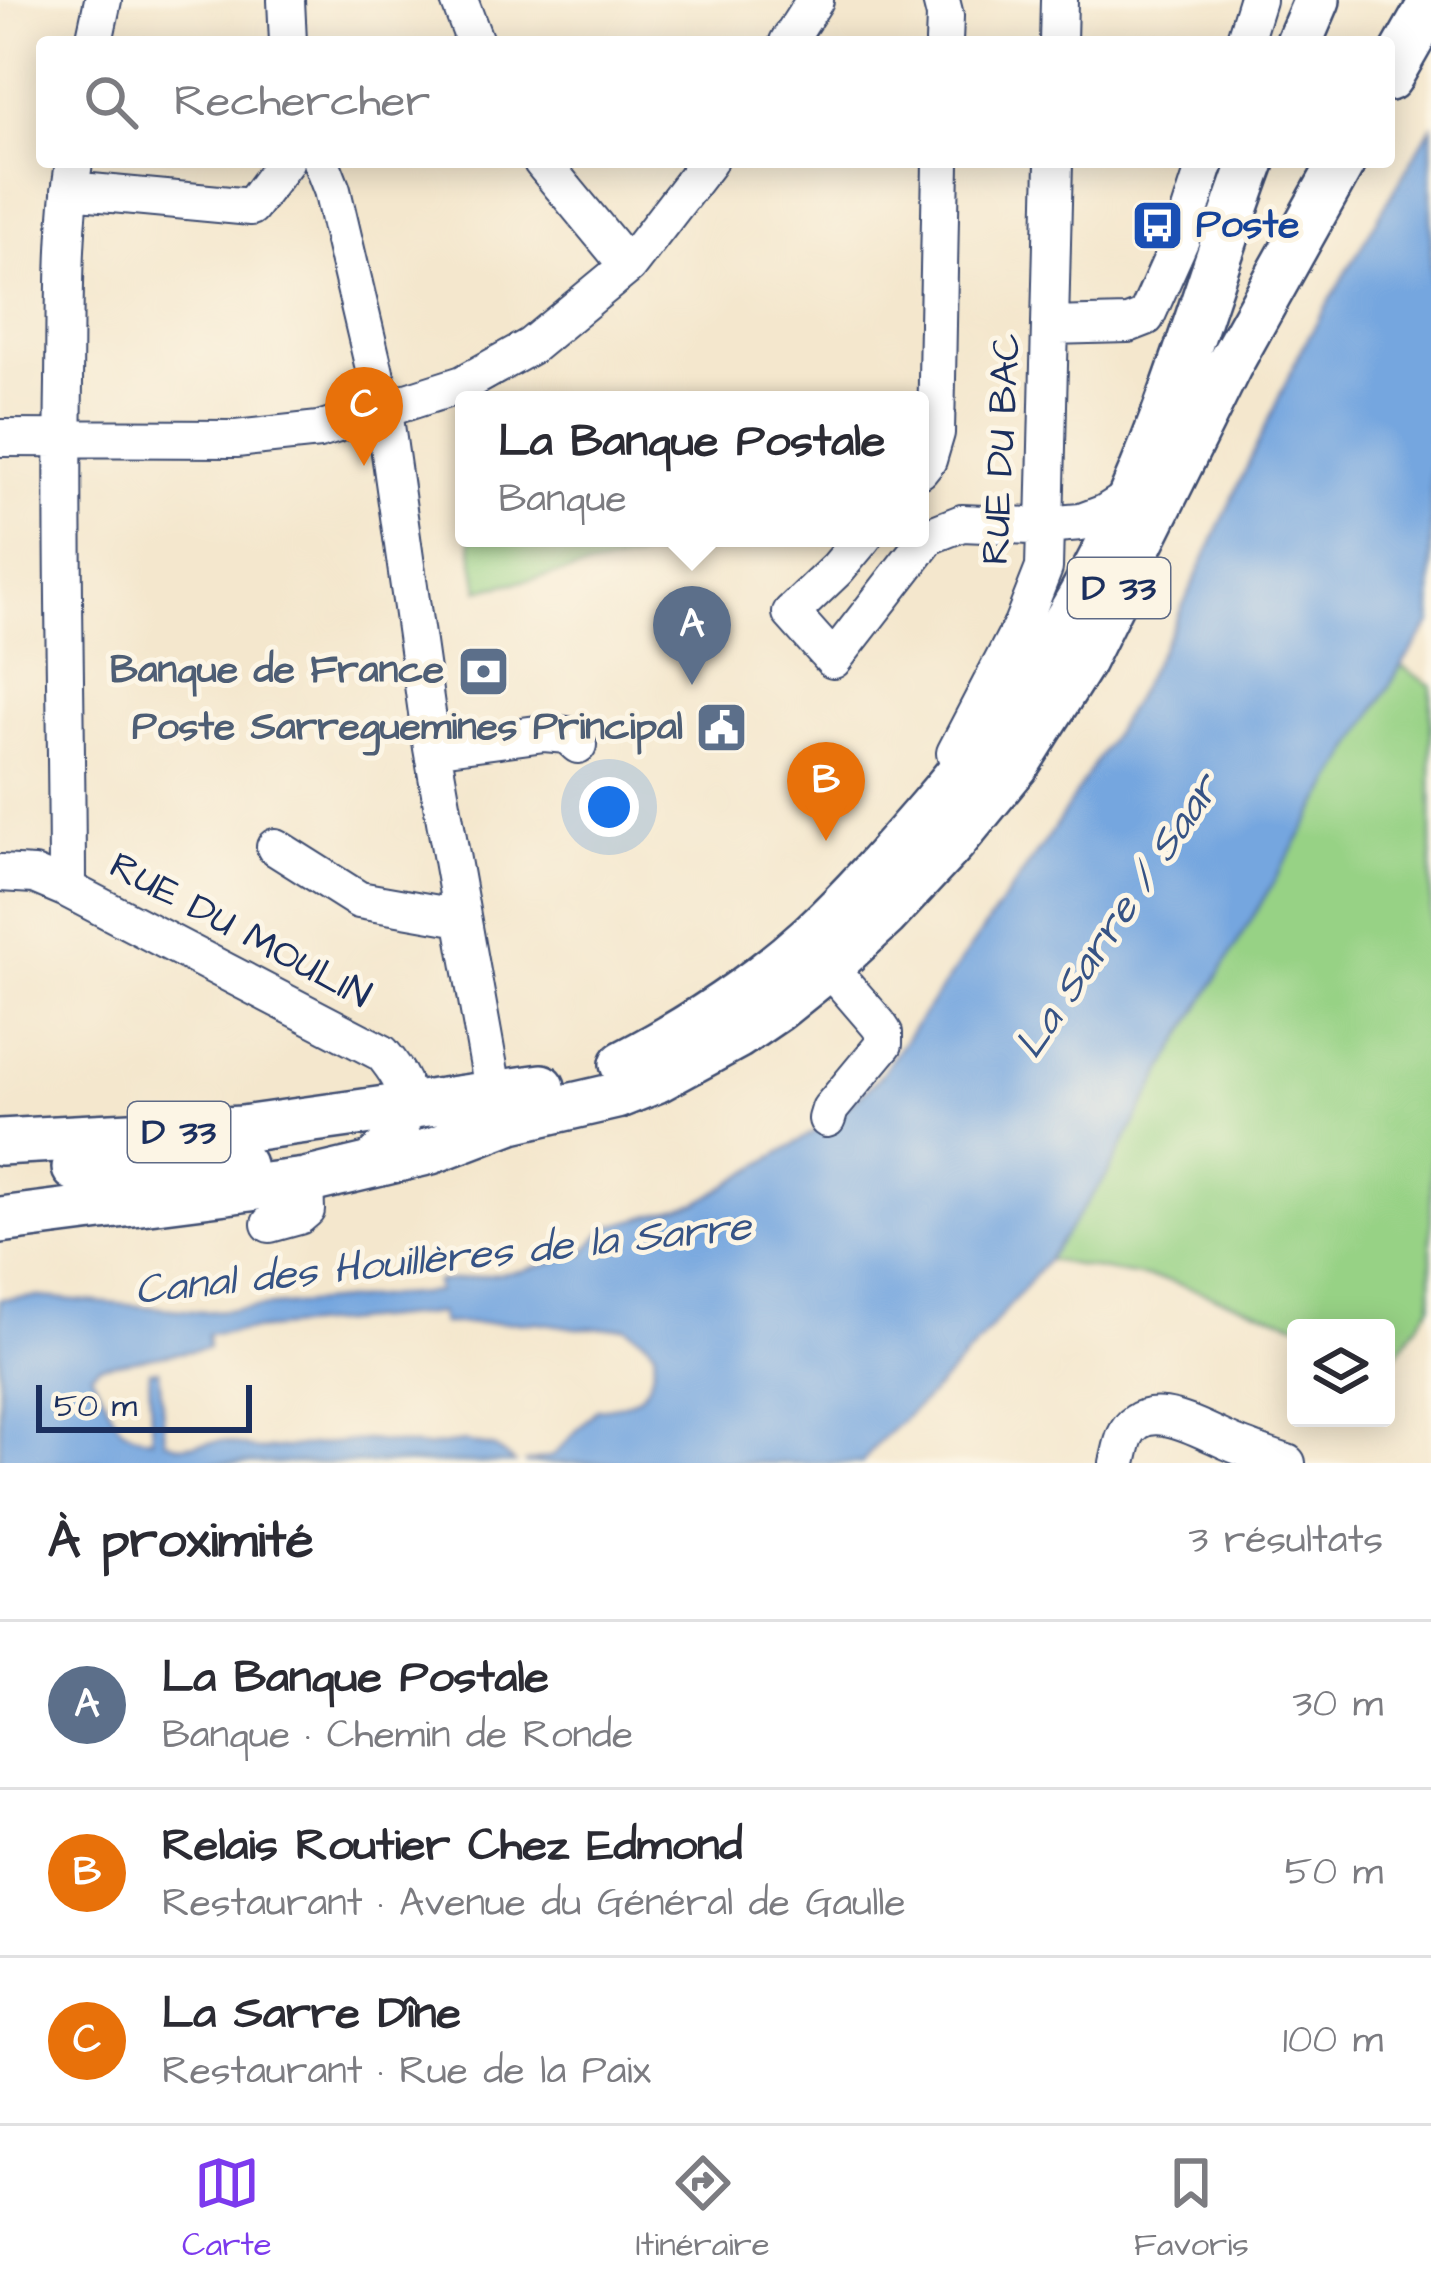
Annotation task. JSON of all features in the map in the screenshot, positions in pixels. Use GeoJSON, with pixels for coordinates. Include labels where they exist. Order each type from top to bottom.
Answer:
{"type":"FeatureCollection","features":[{"type":"Feature","properties":{"kind":"main road"},"geometry":{"type":"LineString","coordinates":[[1302,36],[1317,0]]}},
{"type":"Feature","properties":{"kind":"main road"},"geometry":{"type":"LineString","coordinates":[[1395,66],[1426,6]]}},
{"type":"Feature","properties":{"kind":"main road","name":"D 33"},"geometry":{"type":"LineString","coordinates":[[0,1142],[242,1129],[537,1088],[599,1073],[669,1040],[760,977],[808,939],[896,848],[977,753],[1039,667],[1132,496],[1250,168]]}},
{"type":"Feature","properties":{"kind":"main road","name":"D 33"},"geometry":{"type":"LineString","coordinates":[[3,1220],[305,1181],[458,1142],[512,1120],[616,1096],[656,1080],[778,1008],[885,915],[1016,765],[1082,661],[1229,365],[1339,168]]}},
{"type":"Feature","properties":{"kind":"main road","name":"D 33"},"geometry":{"type":"LineString","coordinates":[[0,1172],[397,1154]]}},
{"type":"Feature","properties":{"kind":"street"},"geometry":{"type":"LineString","coordinates":[[95,36],[104,0]]}},
{"type":"Feature","properties":{"kind":"street"},"geometry":{"type":"LineString","coordinates":[[286,0],[288,36]]}},
{"type":"Feature","properties":{"kind":"street"},"geometry":{"type":"LineString","coordinates":[[459,0],[473,36]]}},
{"type":"Feature","properties":{"kind":"street"},"geometry":{"type":"LineString","coordinates":[[792,36],[815,0]]}},
{"type":"Feature","properties":{"kind":"street"},"geometry":{"type":"LineString","coordinates":[[941,0],[944,36]]}},
{"type":"Feature","properties":{"kind":"street"},"geometry":{"type":"LineString","coordinates":[[1058,36],[1059,0]]}},
{"type":"Feature","properties":{"kind":"street"},"geometry":{"type":"LineString","coordinates":[[1246,36],[1257,0]]}},
{"type":"Feature","properties":{"kind":"street"},"geometry":{"type":"LineString","coordinates":[[67,889],[63,436],[72,176],[251,207],[280,168]]}},
{"type":"Feature","properties":{"kind":"street"},"geometry":{"type":"LineString","coordinates":[[547,168],[628,266]]}},
{"type":"Feature","properties":{"kind":"street"},"geometry":{"type":"LineString","coordinates":[[0,438],[236,439],[319,430],[464,384],[531,346],[628,266],[704,168]]}},
{"type":"Feature","properties":{"kind":"street"},"geometry":{"type":"LineString","coordinates":[[929,457],[936,433],[941,168]]}},
{"type":"Feature","properties":{"kind":"street","name":"RUE DU BAC"},"geometry":{"type":"LineString","coordinates":[[896,848],[961,743],[1016,638],[1044,568],[1054,168]]}},
{"type":"Feature","properties":{"kind":"street"},"geometry":{"type":"LineString","coordinates":[[1050,326],[1128,324],[1146,317],[1181,239],[1204,168]]}},
{"type":"Feature","properties":{"kind":"street"},"geometry":{"type":"LineString","coordinates":[[326,176],[384,411],[432,748],[494,1095]]}},
{"type":"Feature","properties":{"kind":"street"},"geometry":{"type":"LineString","coordinates":[[929,536],[962,523],[1081,522],[1132,496]]}},
{"type":"Feature","properties":{"kind":"street"},"geometry":{"type":"LineString","coordinates":[[855,547],[791,613],[833,660],[920,547]]}},
{"type":"Feature","properties":{"kind":"street"},"geometry":{"type":"LineString","coordinates":[[432,748],[544,733],[568,735],[578,745]]}},
{"type":"Feature","properties":{"kind":"street"},"geometry":{"type":"LineString","coordinates":[[275,847],[359,900],[461,918]]}},
{"type":"Feature","properties":{"kind":"street","name":"RUE DU MOULIN"},"geometry":{"type":"LineString","coordinates":[[0,873],[34,875],[67,889],[382,1053],[402,1086],[407,1106]]}},
{"type":"Feature","properties":{"kind":"street"},"geometry":{"type":"LineString","coordinates":[[827,1119],[830,1109],[884,1044],[878,1024],[829,967]]}},
{"type":"Feature","properties":{"kind":"street"},"geometry":{"type":"LineString","coordinates":[[397,1154],[407,1106]]}},
{"type":"Feature","properties":{"kind":"street"},"geometry":{"type":"LineString","coordinates":[[270,1224],[305,1210],[305,1181]]}},
{"type":"Feature","properties":{"kind":"street"},"geometry":{"type":"LineString","coordinates":[[1118,1463],[1126,1433],[1140,1419],[1160,1416],[1287,1463]]}},
{"type":"Feature","properties":{"kind":"green space"},"geometry":{"type":"Polygon","coordinates":[[[472,547],[676,550],[479,590],[472,547]]]}},
{"type":"Feature","properties":{"kind":"green space"},"geometry":{"type":"Polygon","coordinates":[[[1401,666],[1431,685],[1431,1305],[1395,1356],[1395,1319],[1287,1320],[1169,1281],[1047,1260],[1107,1175],[1173,1052],[1401,666]]]}},
{"type":"Feature","properties":{"kind":"water","name":"La Sarre / Saar"},"geometry":{"type":"Polygon","coordinates":[[[1431,127],[1431,623],[1173,1052],[1107,1175],[1047,1260],[981,1340],[862,1463],[524,1463],[553,1456],[597,1409],[623,1404],[641,1394],[651,1377],[655,1350],[626,1327],[442,1324],[440,1313],[207,1334],[208,1348],[99,1366],[91,1373],[118,1423],[128,1432],[152,1439],[149,1371],[159,1370],[165,1441],[180,1446],[223,1441],[259,1450],[366,1440],[424,1447],[465,1442],[495,1448],[515,1463],[0,1463],[0,1299],[40,1297],[203,1312],[437,1292],[436,1282],[521,1271],[583,1254],[607,1227],[698,1203],[827,1124],[877,1080],[1054,829],[1132,703],[1172,629],[1300,352],[1431,127]]]}},
{"type":"Feature","properties":{"kind":"place","name":"Poste"},"geometry":{"type":"Point","coordinates":[1157,226]}},
{"type":"Feature","properties":{"kind":"place","name":"La Sarre Dîne"},"geometry":{"type":"Point","coordinates":[364,466]}},
{"type":"Feature","properties":{"kind":"place","name":"Banque de France"},"geometry":{"type":"Point","coordinates":[483,671]}},
{"type":"Feature","properties":{"kind":"place","name":"La Banque Postale"},"geometry":{"type":"Point","coordinates":[692,685]}},
{"type":"Feature","properties":{"kind":"place","name":"Poste Sarreguemines Principal"},"geometry":{"type":"Point","coordinates":[722,728]}},
{"type":"Feature","properties":{"kind":"place","name":"Relais Routier Chez Edmond"},"geometry":{"type":"Point","coordinates":[826,841]}},
{"type":"Feature","properties":{"kind":"water label","name":"Canal des Houillères de la Sarre"},"geometry":{"type":"Point","coordinates":[443,1259]}}]}
